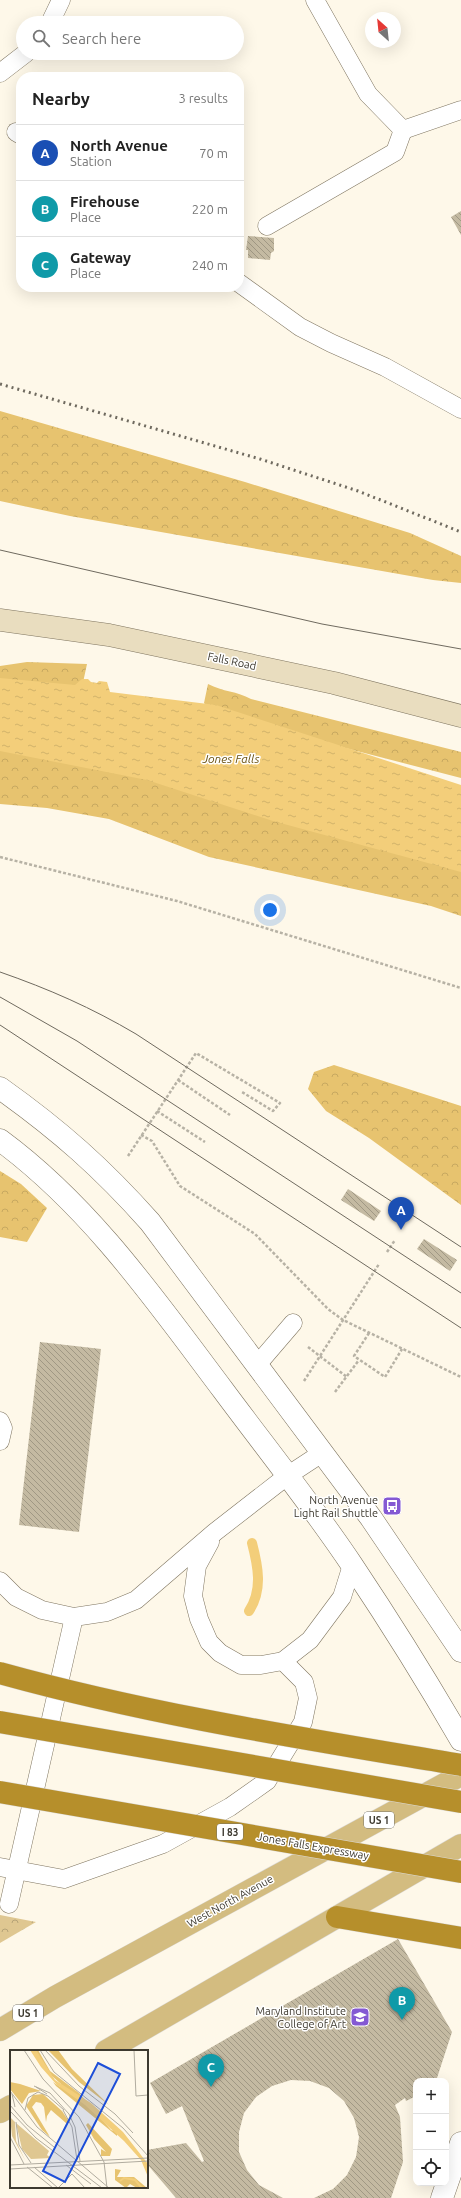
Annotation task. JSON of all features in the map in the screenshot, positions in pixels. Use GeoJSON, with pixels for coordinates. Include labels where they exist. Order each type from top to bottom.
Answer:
{"type":"FeatureCollection","features":[{"type":"Feature","properties":{"kind":"highway"},"geometry":{"type":"LineString","coordinates":[[0,1673],[61,1690],[154,1711],[461,1765]]}},
{"type":"Feature","properties":{"kind":"highway"},"geometry":{"type":"LineString","coordinates":[[0,1722],[461,1802]]}},
{"type":"Feature","properties":{"kind":"highway","name":"Jones Falls Expressway"},"geometry":{"type":"LineString","coordinates":[[0,1792],[461,1872]]}},
{"type":"Feature","properties":{"kind":"highway"},"geometry":{"type":"LineString","coordinates":[[337,1917],[461,1938]]}},
{"type":"Feature","properties":{"kind":"main road","name":"Falls Road"},"geometry":{"type":"LineString","coordinates":[[0,620],[124,639],[334,683],[461,716]]}},
{"type":"Feature","properties":{"kind":"main road","name":"West North Avenue"},"geometry":{"type":"LineString","coordinates":[[0,2030],[62,1993],[461,1775]]}},
{"type":"Feature","properties":{"kind":"main road"},"geometry":{"type":"LineString","coordinates":[[108,2050],[461,1845]]}},
{"type":"Feature","properties":{"kind":"main road"},"geometry":{"type":"LineString","coordinates":[[0,2112],[10,2107]]}},
{"type":"Feature","properties":{"kind":"street"},"geometry":{"type":"LineString","coordinates":[[0,1088],[53,1126],[115,1182],[150,1222],[371,1518],[461,1651]]}},
{"type":"Feature","properties":{"kind":"street"},"geometry":{"type":"LineString","coordinates":[[0,1140],[23,1157],[82,1212],[118,1253],[352,1564],[461,1740]]}},
{"type":"Feature","properties":{"kind":"street"},"geometry":{"type":"LineString","coordinates":[[442,2198],[461,2143]]}},
{"type":"Feature","properties":{"kind":"lane"},"geometry":{"type":"LineString","coordinates":[[53,16],[61,0]]}},
{"type":"Feature","properties":{"kind":"lane"},"geometry":{"type":"LineString","coordinates":[[315,0],[368,94],[402,130]]}},
{"type":"Feature","properties":{"kind":"lane"},"geometry":{"type":"LineString","coordinates":[[0,73],[17,60]]}},
{"type":"Feature","properties":{"kind":"lane"},"geometry":{"type":"LineString","coordinates":[[402,130],[461,110]]}},
{"type":"Feature","properties":{"kind":"lane"},"geometry":{"type":"LineString","coordinates":[[267,226],[395,152],[402,130]]}},
{"type":"Feature","properties":{"kind":"lane"},"geometry":{"type":"LineString","coordinates":[[244,287],[300,326],[330,343],[385,368],[461,409]]}},
{"type":"Feature","properties":{"kind":"lane"},"geometry":{"type":"LineString","coordinates":[[256,1365],[293,1323]]}},
{"type":"Feature","properties":{"kind":"lane"},"geometry":{"type":"LineString","coordinates":[[0,1421],[4,1428],[0,1441]]}},
{"type":"Feature","properties":{"kind":"lane"},"geometry":{"type":"LineString","coordinates":[[0,1581],[16,1596],[42,1610],[74,1617],[107,1612],[136,1600],[215,1532],[287,1476],[322,1453]]}},
{"type":"Feature","properties":{"kind":"lane"},"geometry":{"type":"LineString","coordinates":[[215,1532],[197,1566],[193,1596],[199,1619],[209,1642],[220,1654],[241,1665],[261,1665],[283,1661],[310,1640],[342,1597],[352,1564]]}},
{"type":"Feature","properties":{"kind":"lane"},"geometry":{"type":"LineString","coordinates":[[9,1904],[8,1869],[74,1617]]}},
{"type":"Feature","properties":{"kind":"lane"},"geometry":{"type":"LineString","coordinates":[[8,1869],[64,1879],[163,1844],[230,1807],[267,1781],[303,1722],[308,1698],[304,1682],[283,1661]]}},
{"type":"Feature","properties":{"kind":"path"},"geometry":{"type":"LineString","coordinates":[[0,857],[178,901],[461,988]]}},
{"type":"Feature","properties":{"kind":"path"},"geometry":{"type":"LineString","coordinates":[[127,1157],[196,1053],[280,1103],[273,1111],[242,1092]]}},
{"type":"Feature","properties":{"kind":"path"},"geometry":{"type":"LineString","coordinates":[[178,1080],[230,1115]]}},
{"type":"Feature","properties":{"kind":"path"},"geometry":{"type":"LineString","coordinates":[[158,1111],[205,1142]]}},
{"type":"Feature","properties":{"kind":"path"},"geometry":{"type":"LineString","coordinates":[[142,1135],[152,1141],[180,1186],[255,1234],[328,1309],[343,1320],[461,1377]]}},
{"type":"Feature","properties":{"kind":"path"},"geometry":{"type":"LineString","coordinates":[[387,1252],[395,1240]]}},
{"type":"Feature","properties":{"kind":"path"},"geometry":{"type":"LineString","coordinates":[[303,1382],[379,1264]]}},
{"type":"Feature","properties":{"kind":"path"},"geometry":{"type":"LineString","coordinates":[[369,1333],[354,1356],[385,1377],[402,1349]]}},
{"type":"Feature","properties":{"kind":"path"},"geometry":{"type":"LineString","coordinates":[[308,1347],[347,1377]]}},
{"type":"Feature","properties":{"kind":"path"},"geometry":{"type":"LineString","coordinates":[[335,1392],[359,1360]]}},
{"type":"Feature","properties":{"kind":"green space"},"geometry":{"type":"Polygon","coordinates":[[[0,411],[245,482],[410,533],[461,556],[461,583],[433,580],[70,516],[0,501],[0,411]]]}},
{"type":"Feature","properties":{"kind":"green space"},"geometry":{"type":"Polygon","coordinates":[[[27,662],[87,664],[70,743],[461,858],[461,916],[431,906],[209,857],[109,819],[47,808],[0,804],[0,666],[27,662]]]}},
{"type":"Feature","properties":{"kind":"green space"},"geometry":{"type":"Polygon","coordinates":[[[208,684],[251,699],[461,752],[461,778],[322,742],[221,724],[204,703],[208,684]]]}},
{"type":"Feature","properties":{"kind":"green space"},"geometry":{"type":"Polygon","coordinates":[[[334,1065],[461,1106],[461,1205],[369,1138],[326,1111],[308,1089],[314,1072],[334,1065]]]}},
{"type":"Feature","properties":{"kind":"green space"},"geometry":{"type":"Polygon","coordinates":[[[0,1171],[21,1184],[47,1208],[27,1242],[0,1237],[0,1171]]]}},
{"type":"Feature","properties":{"kind":"green space"},"geometry":{"type":"Polygon","coordinates":[[[0,1915],[36,1922],[0,1943],[0,1915]]]}},
{"type":"Feature","properties":{"kind":"water","name":"Jones Falls"},"geometry":{"type":"Polygon","coordinates":[[[0,678],[75,685],[82,679],[88,679],[91,682],[97,683],[99,681],[107,682],[110,692],[216,705],[461,785],[461,872],[273,821],[147,780],[0,751],[0,678]]]}},
{"type":"Feature","properties":{"kind":"building"},"geometry":{"type":"Polygon","coordinates":[[[461,211],[461,235],[451,217],[461,211]]]}},
{"type":"Feature","properties":{"kind":"building"},"geometry":{"type":"Polygon","coordinates":[[[248,236],[274,238],[274,251],[271,253],[270,260],[248,258],[248,250],[246,250],[248,236]]]}},
{"type":"Feature","properties":{"kind":"building"},"geometry":{"type":"Polygon","coordinates":[[[348,1189],[381,1211],[374,1221],[341,1200],[348,1189]]]}},
{"type":"Feature","properties":{"kind":"building"},"geometry":{"type":"Polygon","coordinates":[[[424,1239],[457,1260],[450,1271],[417,1249],[424,1239]]]}},
{"type":"Feature","properties":{"kind":"building"},"geometry":{"type":"Polygon","coordinates":[[[40,1342],[101,1349],[79,1532],[19,1525],[40,1342]]]}},
{"type":"Feature","properties":{"kind":"building","name":"Maryland Institute College of Art"},"geometry":{"type":"Polygon","coordinates":[[[398,1939],[452,2032],[437,2078],[413,2078],[413,2098],[406,2101],[405,2098],[395,2105],[400,2117],[403,2162],[391,2198],[314,2198],[333,2189],[347,2175],[356,2157],[359,2137],[354,2118],[344,2101],[329,2088],[310,2081],[291,2080],[272,2086],[256,2097],[244,2113],[239,2132],[239,2152],[247,2170],[259,2185],[283,2198],[176,2198],[148,2165],[148,2150],[186,2143],[202,2162],[204,2161],[182,2106],[166,2114],[150,2083],[398,1939]]]}},
{"type":"Feature","properties":{"kind":"waterway"},"geometry":{"type":"LineString","coordinates":[[249,1611],[258,1586],[256,1560],[252,1543]]}},
{"type":"Feature","properties":{"kind":"tram line"},"geometry":{"type":"LineString","coordinates":[[0,550],[322,624],[461,649]]}},
{"type":"Feature","properties":{"kind":"tram line"},"geometry":{"type":"LineString","coordinates":[[0,972],[36,985],[70,1000],[136,1034],[461,1247]]}},
{"type":"Feature","properties":{"kind":"tram line"},"geometry":{"type":"LineString","coordinates":[[0,997],[77,1041],[461,1293]]}},
{"type":"Feature","properties":{"kind":"tram line"},"geometry":{"type":"LineString","coordinates":[[0,1025],[461,1328]]}},
{"type":"Feature","properties":{"kind":"railway"},"geometry":{"type":"LineString","coordinates":[[0,384],[260,459],[358,491],[461,532]]}},
{"type":"Feature","properties":{"kind":"place","name":"North Avenue"},"geometry":{"type":"Point","coordinates":[401,1230]}},
{"type":"Feature","properties":{"kind":"place","name":"North Avenue Light Rail Shuttle"},"geometry":{"type":"Point","coordinates":[392,1506]}},
{"type":"Feature","properties":{"kind":"place","name":"Maryland Institute College of Art"},"geometry":{"type":"Point","coordinates":[360,2017]}},
{"type":"Feature","properties":{"kind":"place","name":"Firehouse"},"geometry":{"type":"Point","coordinates":[402,2020]}},
{"type":"Feature","properties":{"kind":"place","name":"Gateway"},"geometry":{"type":"Point","coordinates":[211,2087]}}]}
